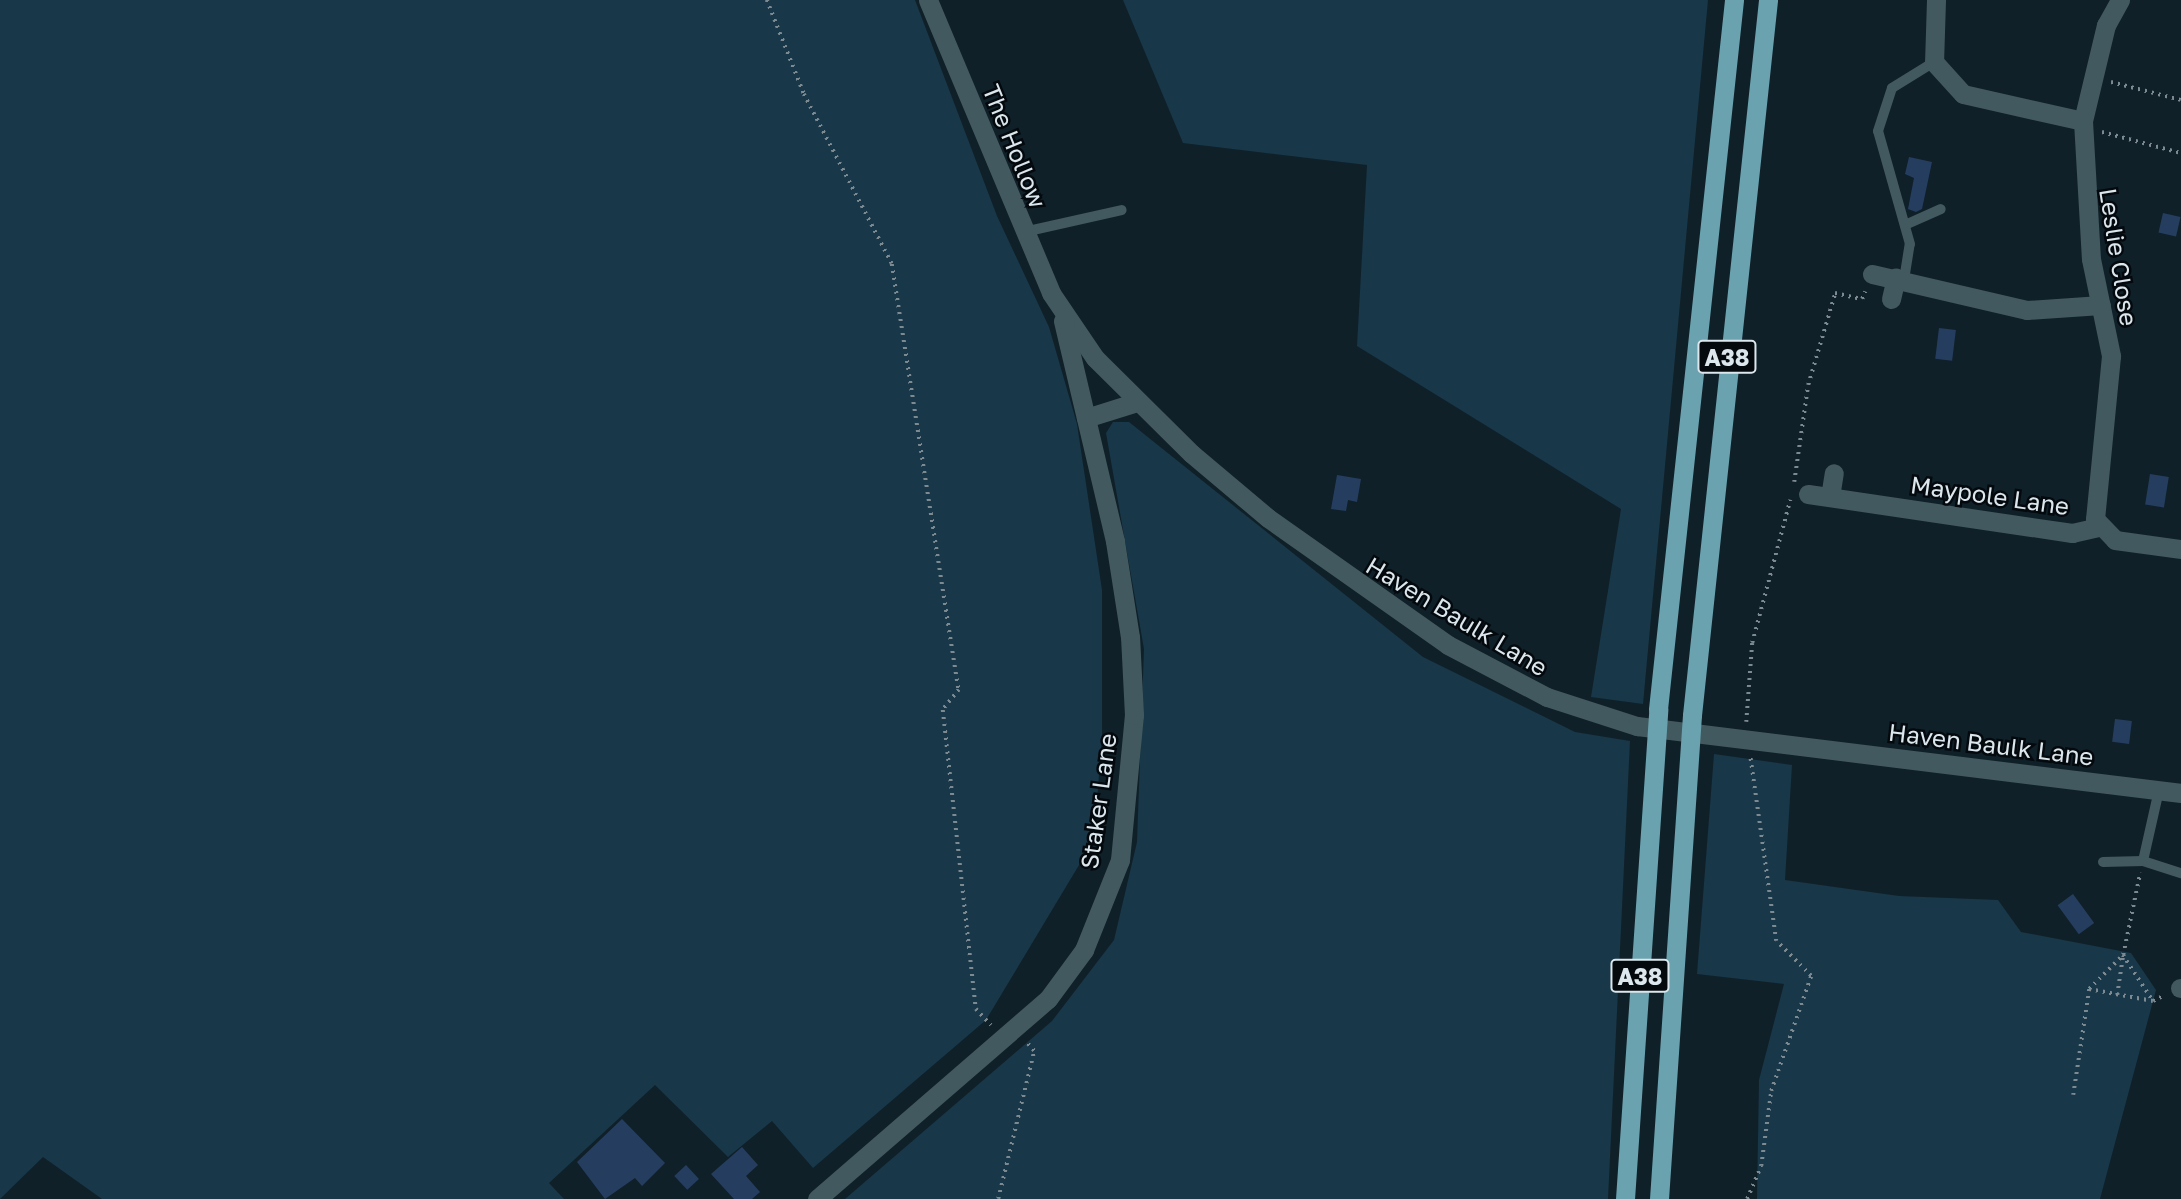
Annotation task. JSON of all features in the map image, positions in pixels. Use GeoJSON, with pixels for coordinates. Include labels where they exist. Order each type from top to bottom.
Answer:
{"type":"FeatureCollection","features":[{"type":"Feature","properties":{"kind":"highway","name":"A38"},"geometry":{"type":"LineString","coordinates":[[1625,1199],[1658,709],[1734,0]]}},
{"type":"Feature","properties":{"kind":"highway","name":"A38"},"geometry":{"type":"LineString","coordinates":[[1659,1199],[1692,715],[1768,0]]}},
{"type":"Feature","properties":{"kind":"street","name":"The Hollow"},"geometry":{"type":"LineString","coordinates":[[929,0],[1024,232],[1060,309]]}},
{"type":"Feature","properties":{"kind":"street"},"geometry":{"type":"LineString","coordinates":[[1936,0],[1934,62],[1963,94],[2083,121]]}},
{"type":"Feature","properties":{"kind":"street","name":"Leslie Close"},"geometry":{"type":"LineString","coordinates":[[2097,527],[2112,384],[2083,185],[2083,121],[2092,78],[2116,1]]}},
{"type":"Feature","properties":{"kind":"street"},"geometry":{"type":"LineString","coordinates":[[1872,274],[2027,310],[2101,305]]}},
{"type":"Feature","properties":{"kind":"street"},"geometry":{"type":"LineString","coordinates":[[1891,299],[1900,279]]}},
{"type":"Feature","properties":{"kind":"street","name":"Staker Lane"},"geometry":{"type":"LineString","coordinates":[[817,1199],[1011,1035],[1063,979],[1099,919],[1119,860],[1130,784],[1130,637],[1086,418],[1060,309]]}},
{"type":"Feature","properties":{"kind":"street","name":"Haven Baulk Lane"},"geometry":{"type":"LineString","coordinates":[[1060,309],[1137,402],[1313,555],[1484,666],[1600,717],[1748,741],[2181,793]]}},
{"type":"Feature","properties":{"kind":"street"},"geometry":{"type":"LineString","coordinates":[[1086,418],[1137,402]]}},
{"type":"Feature","properties":{"kind":"street"},"geometry":{"type":"LineString","coordinates":[[1830,497],[1834,473]]}},
{"type":"Feature","properties":{"kind":"street","name":"Maypole Lane"},"geometry":{"type":"LineString","coordinates":[[1808,494],[2072,533],[2097,527],[2115,540],[2181,549]]}},
{"type":"Feature","properties":{"kind":"lane"},"geometry":{"type":"LineString","coordinates":[[1900,279],[1910,244],[1878,131],[1892,88],[1934,62]]}},
{"type":"Feature","properties":{"kind":"lane"},"geometry":{"type":"LineString","coordinates":[[1905,225],[1941,209]]}},
{"type":"Feature","properties":{"kind":"lane"},"geometry":{"type":"LineString","coordinates":[[1024,232],[1122,210]]}},
{"type":"Feature","properties":{"kind":"lane"},"geometry":{"type":"LineString","coordinates":[[2143,861],[2159,790]]}},
{"type":"Feature","properties":{"kind":"lane"},"geometry":{"type":"LineString","coordinates":[[2103,862],[2143,861],[2181,873]]}},
{"type":"Feature","properties":{"kind":"path"},"geometry":{"type":"LineString","coordinates":[[767,0],[804,94],[892,264],[960,690],[943,710],[976,1009],[1034,1051],[998,1199]]}},
{"type":"Feature","properties":{"kind":"path"},"geometry":{"type":"LineString","coordinates":[[2092,78],[2181,100]]}},
{"type":"Feature","properties":{"kind":"path"},"geometry":{"type":"LineString","coordinates":[[2083,121],[2097,131],[2181,153]]}},
{"type":"Feature","properties":{"kind":"path"},"geometry":{"type":"LineString","coordinates":[[1748,741],[1776,941],[1811,976],[1772,1091],[1761,1166],[1748,1199]]}},
{"type":"Feature","properties":{"kind":"path"},"geometry":{"type":"LineString","coordinates":[[2117,995],[2143,861]]}},
{"type":"Feature","properties":{"kind":"path"},"geometry":{"type":"LineString","coordinates":[[2073,1095],[2090,989],[2123,955]]}},
{"type":"Feature","properties":{"kind":"path"},"geometry":{"type":"LineString","coordinates":[[2123,955],[2152,1002]]}},
{"type":"Feature","properties":{"kind":"path"},"geometry":{"type":"LineString","coordinates":[[2090,989],[2152,1002],[2180,988]]}},
{"type":"Feature","properties":{"kind":"shaded area"},"geometry":{"type":"Polygon","coordinates":[[[0,0],[915,0],[997,216],[1049,327],[1077,424],[1102,590],[1102,736],[1094,840],[986,1020],[813,1168],[772,1121],[728,1157],[655,1085],[549,1183],[564,1199],[102,1199],[43,1157],[0,1199],[0,0]]]}},
{"type":"Feature","properties":{"kind":"shaded area"},"geometry":{"type":"Polygon","coordinates":[[[1123,0],[1708,0],[1643,704],[1591,697],[1621,509],[1357,346],[1367,165],[1183,143],[1123,0]]]}},
{"type":"Feature","properties":{"kind":"shaded area"},"geometry":{"type":"Polygon","coordinates":[[[1113,422],[1129,422],[1423,657],[1575,732],[1630,741],[1608,1199],[845,1199],[1052,1021],[1114,940],[1137,842],[1144,649],[1106,433],[1113,422]]]}},
{"type":"Feature","properties":{"kind":"shaded area"},"geometry":{"type":"Polygon","coordinates":[[[1714,754],[1792,765],[1785,880],[1899,896],[1998,900],[2021,932],[2131,953],[2156,990],[2100,1199],[1757,1199],[1759,1080],[1784,984],[1697,974],[1714,754]]]}},
{"type":"Feature","properties":{"kind":"building"},"geometry":{"type":"Polygon","coordinates":[[[1909,157],[1932,162],[1922,209],[1916,212],[1908,209],[1914,178],[1905,174],[1909,157]]]}},
{"type":"Feature","properties":{"kind":"building"},"geometry":{"type":"Polygon","coordinates":[[[2163,213],[2181,217],[2176,237],[2159,232],[2163,213]]]}},
{"type":"Feature","properties":{"kind":"building"},"geometry":{"type":"Polygon","coordinates":[[[1939,328],[1956,330],[1952,361],[1935,359],[1939,328]]]}},
{"type":"Feature","properties":{"kind":"building"},"geometry":{"type":"Polygon","coordinates":[[[2150,474],[2169,477],[2164,508],[2145,505],[2150,474]]]}},
{"type":"Feature","properties":{"kind":"building"},"geometry":{"type":"Polygon","coordinates":[[[1337,475],[1361,479],[1357,502],[1348,500],[1346,511],[1331,509],[1337,475]]]}},
{"type":"Feature","properties":{"kind":"building"},"geometry":{"type":"Polygon","coordinates":[[[2115,719],[2132,721],[2129,744],[2112,742],[2115,719]]]}},
{"type":"Feature","properties":{"kind":"building"},"geometry":{"type":"Polygon","coordinates":[[[2073,894],[2094,923],[2079,934],[2058,905],[2073,894]]]}},
{"type":"Feature","properties":{"kind":"building"},"geometry":{"type":"Polygon","coordinates":[[[622,1119],[665,1163],[642,1186],[635,1178],[605,1199],[577,1162],[622,1119]]]}},
{"type":"Feature","properties":{"kind":"building"},"geometry":{"type":"Polygon","coordinates":[[[742,1147],[758,1165],[746,1176],[760,1192],[752,1199],[734,1199],[711,1174],[742,1147]]]}},
{"type":"Feature","properties":{"kind":"building"},"geometry":{"type":"Polygon","coordinates":[[[686,1165],[699,1179],[687,1190],[674,1176],[686,1165]]]}}]}
